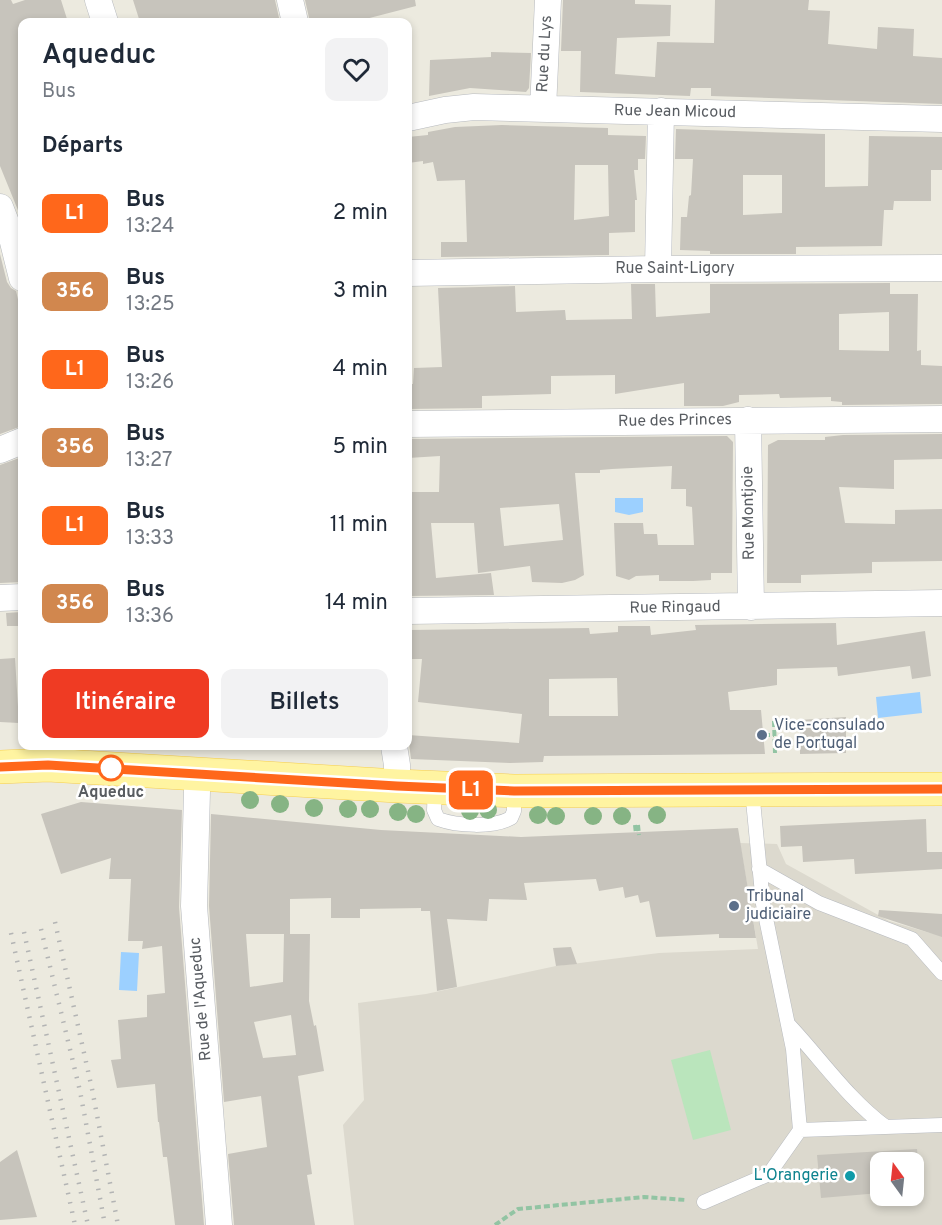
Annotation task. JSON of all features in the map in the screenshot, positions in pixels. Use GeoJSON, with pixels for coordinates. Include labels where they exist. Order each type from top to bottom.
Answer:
{"type":"FeatureCollection","features":[{"type":"Feature","properties":{"kind":"main road"},"geometry":{"type":"LineString","coordinates":[[0,767],[48,765],[514,791],[942,789]]}},
{"type":"Feature","properties":{"kind":"street"},"geometry":{"type":"LineString","coordinates":[[98,0],[104,18]]}},
{"type":"Feature","properties":{"kind":"street"},"geometry":{"type":"LineString","coordinates":[[290,0],[294,18]]}},
{"type":"Feature","properties":{"kind":"street","name":"Rue du Lys"},"geometry":{"type":"LineString","coordinates":[[543,109],[548,0]]}},
{"type":"Feature","properties":{"kind":"street","name":"Rue Jean Micoud"},"geometry":{"type":"LineString","coordinates":[[412,117],[474,107],[942,119]]}},
{"type":"Feature","properties":{"kind":"street"},"geometry":{"type":"LineString","coordinates":[[658,269],[661,111]]}},
{"type":"Feature","properties":{"kind":"street"},"geometry":{"type":"LineString","coordinates":[[0,207],[18,262]]}},
{"type":"Feature","properties":{"kind":"street","name":"Rue Saint-Ligory"},"geometry":{"type":"LineString","coordinates":[[412,273],[942,268]]}},
{"type":"Feature","properties":{"kind":"street","name":"Rue des Princes"},"geometry":{"type":"LineString","coordinates":[[412,424],[942,419]]}},
{"type":"Feature","properties":{"kind":"street","name":"Rue Montjoie"},"geometry":{"type":"LineString","coordinates":[[748,420],[751,607]]}},
{"type":"Feature","properties":{"kind":"street"},"geometry":{"type":"LineString","coordinates":[[0,450],[18,443]]}},
{"type":"Feature","properties":{"kind":"street"},"geometry":{"type":"LineString","coordinates":[[0,598],[18,597]]}},
{"type":"Feature","properties":{"kind":"street","name":"Rue Ringaud"},"geometry":{"type":"LineString","coordinates":[[412,611],[942,603]]}},
{"type":"Feature","properties":{"kind":"street"},"geometry":{"type":"LineString","coordinates":[[395,750],[397,786]]}},
{"type":"Feature","properties":{"kind":"street","name":"Rue de l'Aqueduc"},"geometry":{"type":"LineString","coordinates":[[199,773],[194,906],[219,1225]]}},
{"type":"Feature","properties":{"kind":"lane"},"geometry":{"type":"LineString","coordinates":[[704,1202],[769,1174],[800,1130],[793,1049],[763,904],[752,790]]}},
{"type":"Feature","properties":{"kind":"lane"},"geometry":{"type":"LineString","coordinates":[[759,869],[819,903],[912,939],[942,973]]}},
{"type":"Feature","properties":{"kind":"lane"},"geometry":{"type":"LineString","coordinates":[[788,1024],[868,1114],[886,1127]]}},
{"type":"Feature","properties":{"kind":"lane"},"geometry":{"type":"LineString","coordinates":[[800,1130],[942,1125]]}},
{"type":"Feature","properties":{"kind":"path"},"geometry":{"type":"LineString","coordinates":[[774,721],[775,753]]}},
{"type":"Feature","properties":{"kind":"path"},"geometry":{"type":"LineString","coordinates":[[764,735],[774,735]]}},
{"type":"Feature","properties":{"kind":"path"},"geometry":{"type":"LineString","coordinates":[[636,825],[638,834]]}},
{"type":"Feature","properties":{"kind":"path"},"geometry":{"type":"LineString","coordinates":[[495,1225],[518,1209],[644,1197],[704,1202]]}},
{"type":"Feature","properties":{"kind":"shaded area"},"geometry":{"type":"Polygon","coordinates":[[[740,843],[777,844],[786,864],[889,921],[942,935],[942,1225],[354,1225],[343,1125],[364,1100],[358,1003],[426,994],[556,966],[659,953],[758,949],[740,843]]]}},
{"type":"Feature","properties":{"kind":"green space"},"geometry":{"type":"Polygon","coordinates":[[[710,1050],[731,1130],[693,1140],[671,1060],[710,1050]]]}},
{"type":"Feature","properties":{"kind":"water"},"geometry":{"type":"Polygon","coordinates":[[[615,498],[643,498],[643,512],[629,515],[615,512],[615,498]]]}},
{"type":"Feature","properties":{"kind":"water"},"geometry":{"type":"Polygon","coordinates":[[[920,692],[922,713],[878,718],[876,697],[920,692]]]}},
{"type":"Feature","properties":{"kind":"water"},"geometry":{"type":"Polygon","coordinates":[[[121,952],[139,953],[137,991],[119,990],[121,952]]]}},
{"type":"Feature","properties":{"kind":"building"},"geometry":{"type":"Polygon","coordinates":[[[0,0],[11,0],[13,4],[25,0],[61,0],[67,18],[18,18],[18,210],[0,166],[0,0]]]}},
{"type":"Feature","properties":{"kind":"building"},"geometry":{"type":"Polygon","coordinates":[[[133,0],[275,0],[279,18],[139,18],[133,0]]]}},
{"type":"Feature","properties":{"kind":"building"},"geometry":{"type":"Polygon","coordinates":[[[305,0],[415,0],[416,6],[370,18],[309,18],[305,0]]]}},
{"type":"Feature","properties":{"kind":"building"},"geometry":{"type":"Polygon","coordinates":[[[563,0],[635,0],[635,4],[671,5],[670,36],[617,38],[615,74],[655,77],[657,42],[714,43],[715,0],[809,0],[808,10],[830,11],[828,44],[877,49],[878,27],[914,29],[913,56],[942,58],[942,104],[711,96],[711,88],[691,88],[690,96],[580,92],[581,51],[561,51],[563,0]]]}},
{"type":"Feature","properties":{"kind":"building"},"geometry":{"type":"Polygon","coordinates":[[[491,52],[531,53],[529,88],[526,92],[470,88],[429,96],[430,60],[491,57],[491,52]]]}},
{"type":"Feature","properties":{"kind":"building"},"geometry":{"type":"Polygon","coordinates":[[[502,125],[608,128],[608,135],[646,136],[645,159],[638,159],[638,170],[634,170],[637,200],[635,200],[635,232],[609,233],[609,255],[441,257],[441,242],[467,242],[465,180],[437,181],[433,162],[412,162],[412,137],[428,135],[428,132],[455,127],[502,125]],[[575,165],[574,220],[609,216],[608,165],[575,165]]]}},
{"type":"Feature","properties":{"kind":"building"},"geometry":{"type":"Polygon","coordinates":[[[676,129],[825,134],[825,187],[868,186],[869,136],[942,137],[942,170],[931,170],[931,201],[894,201],[893,210],[884,210],[882,246],[796,247],[796,254],[710,254],[710,251],[680,250],[681,217],[687,217],[693,159],[675,159],[676,129]],[[743,175],[743,215],[782,213],[782,175],[743,175]]]}},
{"type":"Feature","properties":{"kind":"building"},"geometry":{"type":"Polygon","coordinates":[[[0,254],[7,282],[16,291],[18,299],[18,427],[0,434],[0,254]]]}},
{"type":"Feature","properties":{"kind":"building"},"geometry":{"type":"Polygon","coordinates":[[[890,283],[890,294],[918,294],[917,351],[921,350],[921,365],[942,366],[942,404],[842,405],[842,402],[831,401],[831,397],[780,398],[779,394],[739,395],[739,402],[723,406],[684,406],[684,383],[615,394],[615,375],[551,376],[551,394],[482,396],[482,408],[412,409],[414,368],[442,367],[438,288],[515,286],[516,312],[565,310],[566,320],[632,319],[631,284],[655,284],[656,317],[710,313],[710,284],[890,283]],[[889,312],[839,314],[839,350],[889,351],[889,312]]]}},
{"type":"Feature","properties":{"kind":"building"},"geometry":{"type":"Polygon","coordinates":[[[942,434],[942,459],[894,460],[894,489],[839,487],[845,523],[895,524],[895,510],[942,509],[942,561],[872,562],[872,573],[801,575],[801,583],[767,583],[768,445],[778,440],[825,440],[825,437],[843,435],[942,434]]]}},
{"type":"Feature","properties":{"kind":"building"},"geometry":{"type":"Polygon","coordinates":[[[727,436],[733,442],[732,573],[711,573],[711,580],[693,581],[659,581],[659,575],[636,576],[629,580],[616,576],[614,523],[643,523],[644,534],[657,534],[658,545],[694,545],[692,507],[686,506],[686,489],[671,489],[672,466],[612,469],[600,470],[600,473],[575,473],[584,575],[562,583],[532,582],[530,566],[478,573],[474,523],[431,523],[436,578],[491,573],[494,595],[412,596],[412,492],[439,492],[440,456],[412,458],[412,439],[727,436]],[[559,504],[500,508],[504,546],[563,540],[559,504]]]}},
{"type":"Feature","properties":{"kind":"building"},"geometry":{"type":"Polygon","coordinates":[[[18,458],[18,582],[0,583],[0,465],[18,458]]]}},
{"type":"Feature","properties":{"kind":"building"},"geometry":{"type":"Polygon","coordinates":[[[18,612],[18,626],[7,626],[6,613],[18,612]]]}},
{"type":"Feature","properties":{"kind":"building"},"geometry":{"type":"Polygon","coordinates":[[[836,623],[837,645],[925,631],[931,676],[912,679],[910,666],[838,676],[837,667],[777,669],[777,685],[728,692],[730,710],[761,710],[765,754],[544,756],[543,762],[510,763],[411,759],[412,735],[519,743],[522,714],[418,702],[422,659],[412,659],[412,630],[589,628],[590,634],[618,632],[618,626],[650,626],[651,635],[696,630],[695,625],[836,623]],[[617,678],[549,679],[549,716],[618,716],[617,678]]]}},
{"type":"Feature","properties":{"kind":"building"},"geometry":{"type":"Polygon","coordinates":[[[15,658],[18,723],[0,722],[0,659],[15,658]]]}},
{"type":"Feature","properties":{"kind":"building"},"geometry":{"type":"Polygon","coordinates":[[[846,717],[846,753],[800,754],[800,720],[846,717]]]}},
{"type":"Feature","properties":{"kind":"building"},"geometry":{"type":"Polygon","coordinates":[[[81,802],[182,810],[179,907],[204,1225],[175,1225],[167,1157],[163,1157],[158,1122],[155,1084],[117,1088],[111,1060],[121,1059],[118,1020],[147,1017],[147,995],[165,993],[162,946],[142,949],[143,941],[128,941],[131,879],[109,879],[111,858],[61,874],[41,814],[81,802]]]}},
{"type":"Feature","properties":{"kind":"building"},"geometry":{"type":"Polygon","coordinates":[[[211,814],[381,830],[521,837],[738,828],[756,938],[719,938],[719,934],[656,937],[649,901],[640,903],[638,895],[625,898],[623,887],[599,891],[596,879],[524,883],[527,900],[489,899],[487,921],[447,919],[457,987],[437,991],[430,911],[421,911],[421,908],[360,909],[360,918],[331,918],[331,898],[290,899],[290,934],[310,934],[309,1001],[314,1026],[316,1025],[324,1071],[298,1076],[312,1174],[307,1175],[315,1225],[234,1225],[228,1154],[267,1147],[261,1096],[224,1102],[209,906],[211,814]],[[246,934],[250,987],[283,982],[284,934],[246,934]],[[291,1015],[254,1022],[263,1058],[296,1055],[291,1015]]]}},
{"type":"Feature","properties":{"kind":"building"},"geometry":{"type":"Polygon","coordinates":[[[926,819],[927,852],[942,852],[942,869],[855,874],[854,859],[803,862],[802,846],[781,847],[780,826],[926,819]]]}},
{"type":"Feature","properties":{"kind":"building"},"geometry":{"type":"Polygon","coordinates":[[[879,910],[942,914],[942,937],[878,916],[879,910]]]}},
{"type":"Feature","properties":{"kind":"building"},"geometry":{"type":"Polygon","coordinates":[[[571,947],[577,964],[556,966],[553,948],[571,947]]]}},
{"type":"Feature","properties":{"kind":"building","name":"L'Orangerie"},"geometry":{"type":"Polygon","coordinates":[[[917,1149],[917,1152],[870,1152],[870,1194],[821,1198],[817,1155],[917,1149]]]}},
{"type":"Feature","properties":{"kind":"building"},"geometry":{"type":"Polygon","coordinates":[[[17,1150],[37,1217],[0,1220],[0,1162],[17,1150]]]}},
{"type":"Feature","properties":{"kind":"railway"},"geometry":{"type":"LineString","coordinates":[[55,922],[92,1089],[118,1225]]}},
{"type":"Feature","properties":{"kind":"railway"},"geometry":{"type":"LineString","coordinates":[[41,929],[80,1091],[105,1225]]}},
{"type":"Feature","properties":{"kind":"railway"},"geometry":{"type":"LineString","coordinates":[[24,932],[88,1225]]}},
{"type":"Feature","properties":{"kind":"railway"},"geometry":{"type":"LineString","coordinates":[[11,933],[75,1225]]}},
{"type":"Feature","properties":{"kind":"bus line","name":"L1"},"geometry":{"type":"LineString","coordinates":[[0,767],[48,765],[514,791],[942,789]]}},
{"type":"Feature","properties":{"kind":"place","name":"Vice-consulado de Portugal"},"geometry":{"type":"Point","coordinates":[762,735]}},
{"type":"Feature","properties":{"kind":"place","name":"Aqueduc"},"geometry":{"type":"Point","coordinates":[111,768]}},
{"type":"Feature","properties":{"kind":"place","name":"Tribunal judiciaire"},"geometry":{"type":"Point","coordinates":[734,906]}},
{"type":"Feature","properties":{"kind":"place","name":"L'Orangerie"},"geometry":{"type":"Point","coordinates":[850,1176]}}]}
